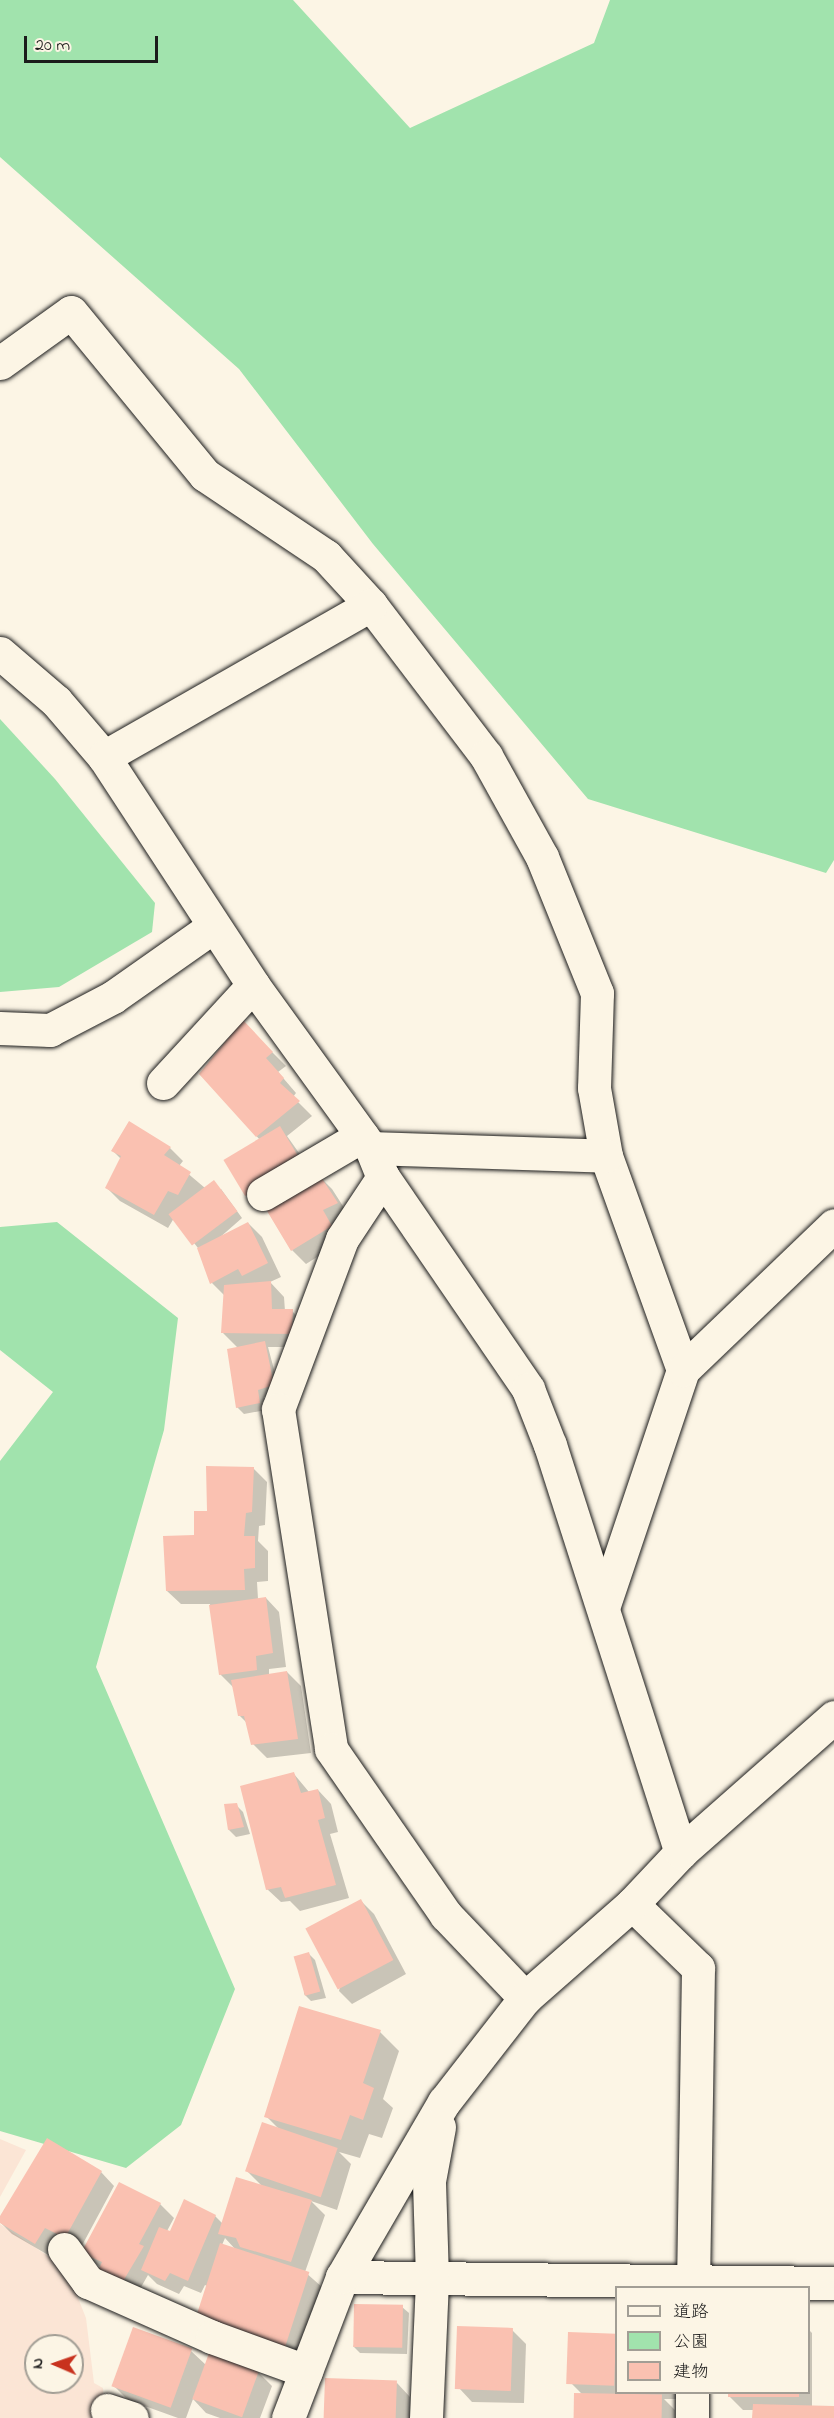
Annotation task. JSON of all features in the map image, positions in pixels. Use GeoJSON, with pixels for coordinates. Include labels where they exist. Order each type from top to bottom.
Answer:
{"type":"FeatureCollection","features":[{"type":"Feature","properties":{"kind":"street"},"geometry":{"type":"LineString","coordinates":[[0,363],[71,312],[205,474],[326,556],[371,605],[486,756],[542,857],[597,993],[594,1088],[606,1156],[683,1370]]}},
{"type":"Feature","properties":{"kind":"street"},"geometry":{"type":"LineString","coordinates":[[104,757],[371,605]]}},
{"type":"Feature","properties":{"kind":"street"},"geometry":{"type":"LineString","coordinates":[[0,652],[56,701],[104,757],[254,986],[372,1153],[528,1389],[550,1446],[681,1852]]}},
{"type":"Feature","properties":{"kind":"street"},"geometry":{"type":"LineString","coordinates":[[0,1028],[50,1030],[113,997],[214,926]]}},
{"type":"Feature","properties":{"kind":"street"},"geometry":{"type":"LineString","coordinates":[[163,1083],[254,986]]}},
{"type":"Feature","properties":{"kind":"street"},"geometry":{"type":"LineString","coordinates":[[263,1194],[372,1153],[606,1156]]}},
{"type":"Feature","properties":{"kind":"street"},"geometry":{"type":"LineString","coordinates":[[372,1153],[278,1409],[331,1749],[446,1915],[525,1998]]}},
{"type":"Feature","properties":{"kind":"street"},"geometry":{"type":"LineString","coordinates":[[603,1608],[683,1370],[834,1226]]}},
{"type":"Feature","properties":{"kind":"street"},"geometry":{"type":"LineString","coordinates":[[288,2418],[342,2277],[444,2102],[525,1998],[632,1904],[681,1852],[834,1717]]}},
{"type":"Feature","properties":{"kind":"street"},"geometry":{"type":"LineString","coordinates":[[632,1904],[698,1968],[693,2284]]}},
{"type":"Feature","properties":{"kind":"street"},"geometry":{"type":"LineString","coordinates":[[426,2418],[432,2278],[429,2181],[444,2102]]}},
{"type":"Feature","properties":{"kind":"street"},"geometry":{"type":"LineString","coordinates":[[64,2249],[88,2282],[212,2337],[306,2371]]}},
{"type":"Feature","properties":{"kind":"street"},"geometry":{"type":"LineString","coordinates":[[342,2277],[693,2284],[834,2283]]}},
{"type":"Feature","properties":{"kind":"street"},"geometry":{"type":"LineString","coordinates":[[692,2394],[692,2418]]}},
{"type":"Feature","properties":{"kind":"shaded area"},"geometry":{"type":"Polygon","coordinates":[[[0,2139],[26,2150],[0,2197],[0,2139]]]}},
{"type":"Feature","properties":{"kind":"shaded area"},"geometry":{"type":"Polygon","coordinates":[[[0,2224],[66,2268],[86,2318],[94,2383],[103,2388],[104,2418],[0,2418],[0,2224]]]}},
{"type":"Feature","properties":{"kind":"green space"},"geometry":{"type":"Polygon","coordinates":[[[0,0],[293,0],[410,128],[594,43],[610,0],[834,0],[834,860],[826,873],[588,799],[373,544],[239,369],[0,157],[0,0]]]}},
{"type":"Feature","properties":{"kind":"green space"},"geometry":{"type":"Polygon","coordinates":[[[0,719],[55,779],[155,903],[152,932],[59,987],[0,992],[0,719]]]}},
{"type":"Feature","properties":{"kind":"green space"},"geometry":{"type":"Polygon","coordinates":[[[57,1222],[178,1318],[164,1430],[96,1667],[235,1989],[181,2125],[126,2168],[0,2131],[0,1461],[53,1392],[0,1350],[0,1227],[57,1222]]]}},
{"type":"Feature","properties":{"kind":"building"},"geometry":{"type":"Polygon","coordinates":[[[243,1020],[273,1052],[266,1058],[284,1078],[280,1083],[300,1101],[256,1137],[199,1074],[243,1020]]]}},
{"type":"Feature","properties":{"kind":"building"},"geometry":{"type":"Polygon","coordinates":[[[129,1121],[171,1147],[164,1155],[191,1172],[178,1195],[168,1191],[154,1215],[105,1188],[121,1156],[111,1151],[129,1121]]]}},
{"type":"Feature","properties":{"kind":"building"},"geometry":{"type":"Polygon","coordinates":[[[280,1126],[302,1162],[245,1196],[223,1160],[280,1126]]]}},
{"type":"Feature","properties":{"kind":"building"},"geometry":{"type":"Polygon","coordinates":[[[319,1174],[338,1203],[323,1210],[332,1226],[291,1251],[264,1206],[319,1174]]]}},
{"type":"Feature","properties":{"kind":"building"},"geometry":{"type":"Polygon","coordinates":[[[214,1180],[237,1211],[192,1245],[168,1214],[214,1180]]]}},
{"type":"Feature","properties":{"kind":"building"},"geometry":{"type":"Polygon","coordinates":[[[248,1222],[268,1263],[242,1276],[238,1269],[210,1284],[197,1248],[248,1222]]]}},
{"type":"Feature","properties":{"kind":"building"},"geometry":{"type":"Polygon","coordinates":[[[271,1281],[272,1309],[293,1309],[292,1334],[221,1333],[224,1285],[271,1281]]]}},
{"type":"Feature","properties":{"kind":"building"},"geometry":{"type":"Polygon","coordinates":[[[265,1341],[274,1385],[258,1390],[260,1403],[236,1408],[227,1349],[265,1341]]]}},
{"type":"Feature","properties":{"kind":"building"},"geometry":{"type":"Polygon","coordinates":[[[206,1466],[254,1467],[252,1512],[246,1513],[244,1536],[255,1536],[255,1568],[244,1569],[245,1590],[166,1591],[163,1536],[194,1535],[194,1511],[207,1511],[206,1466]]]}},
{"type":"Feature","properties":{"kind":"building"},"geometry":{"type":"Polygon","coordinates":[[[266,1597],[273,1653],[256,1656],[257,1670],[219,1675],[209,1605],[266,1597]]]}},
{"type":"Feature","properties":{"kind":"building"},"geometry":{"type":"Polygon","coordinates":[[[287,1671],[298,1739],[251,1745],[244,1716],[238,1716],[231,1680],[287,1671]]]}},
{"type":"Feature","properties":{"kind":"building"},"geometry":{"type":"Polygon","coordinates":[[[294,1772],[301,1793],[318,1789],[325,1818],[318,1820],[336,1885],[285,1898],[281,1887],[266,1890],[240,1786],[294,1772]]]}},
{"type":"Feature","properties":{"kind":"building"},"geometry":{"type":"Polygon","coordinates":[[[237,1803],[244,1827],[228,1830],[224,1804],[237,1803]]]}},
{"type":"Feature","properties":{"kind":"building"},"geometry":{"type":"Polygon","coordinates":[[[361,1899],[393,1960],[338,1990],[305,1929],[361,1899]]]}},
{"type":"Feature","properties":{"kind":"building"},"geometry":{"type":"Polygon","coordinates":[[[309,1952],[320,1991],[305,1996],[294,1956],[309,1952]]]}},
{"type":"Feature","properties":{"kind":"building"},"geometry":{"type":"Polygon","coordinates":[[[299,2006],[381,2030],[363,2083],[374,2088],[363,2120],[350,2115],[341,2140],[264,2117],[299,2006]]]}},
{"type":"Feature","properties":{"kind":"building"},"geometry":{"type":"Polygon","coordinates":[[[262,2122],[338,2148],[321,2197],[245,2171],[262,2122]]]}},
{"type":"Feature","properties":{"kind":"building"},"geometry":{"type":"Polygon","coordinates":[[[47,2138],[102,2171],[65,2238],[45,2228],[35,2244],[0,2223],[0,2216],[47,2138]]]}},
{"type":"Feature","properties":{"kind":"building"},"geometry":{"type":"Polygon","coordinates":[[[236,2177],[312,2200],[291,2262],[240,2247],[236,2238],[218,2234],[236,2177]]]}},
{"type":"Feature","properties":{"kind":"building"},"geometry":{"type":"Polygon","coordinates":[[[119,2182],[161,2203],[139,2244],[144,2246],[122,2283],[98,2271],[102,2262],[81,2253],[119,2182]]]}},
{"type":"Feature","properties":{"kind":"building"},"geometry":{"type":"Polygon","coordinates":[[[184,2199],[216,2215],[188,2281],[170,2273],[165,2281],[141,2270],[159,2227],[170,2231],[184,2199]]]}},
{"type":"Feature","properties":{"kind":"building"},"geometry":{"type":"Polygon","coordinates":[[[220,2243],[309,2272],[285,2346],[196,2317],[220,2243]]]}},
{"type":"Feature","properties":{"kind":"building"},"geometry":{"type":"Polygon","coordinates":[[[354,2304],[403,2305],[402,2348],[353,2347],[354,2304]]]}},
{"type":"Feature","properties":{"kind":"building"},"geometry":{"type":"Polygon","coordinates":[[[457,2326],[513,2328],[511,2391],[455,2389],[457,2326]]]}},
{"type":"Feature","properties":{"kind":"building"},"geometry":{"type":"Polygon","coordinates":[[[133,2327],[192,2349],[171,2408],[111,2386],[133,2327]]]}},
{"type":"Feature","properties":{"kind":"building"},"geometry":{"type":"Polygon","coordinates":[[[568,2332],[615,2334],[614,2386],[566,2384],[568,2332]]]}},
{"type":"Feature","properties":{"kind":"building"},"geometry":{"type":"Polygon","coordinates":[[[209,2353],[259,2371],[242,2417],[192,2399],[209,2353]]]}},
{"type":"Feature","properties":{"kind":"building"},"geometry":{"type":"Polygon","coordinates":[[[325,2378],[397,2381],[396,2418],[324,2418],[325,2378]]]}},
{"type":"Feature","properties":{"kind":"building"},"geometry":{"type":"Polygon","coordinates":[[[574,2393],[662,2395],[662,2418],[574,2418],[574,2393]]]}},
{"type":"Feature","properties":{"kind":"building"},"geometry":{"type":"Polygon","coordinates":[[[728,2394],[799,2394],[799,2397],[728,2397],[728,2394]]]}},
{"type":"Feature","properties":{"kind":"building"},"geometry":{"type":"Polygon","coordinates":[[[753,2404],[834,2406],[834,2418],[752,2418],[753,2404]]]}}]}
